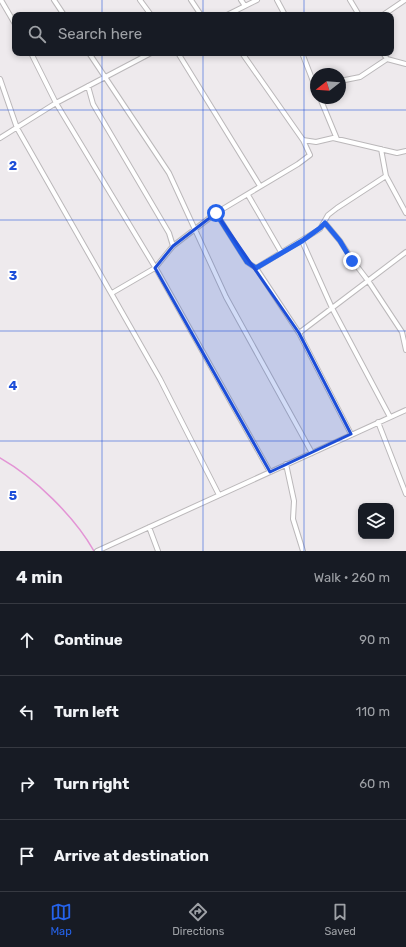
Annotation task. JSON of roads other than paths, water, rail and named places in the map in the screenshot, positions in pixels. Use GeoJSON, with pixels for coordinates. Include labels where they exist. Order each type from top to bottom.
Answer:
{"type":"FeatureCollection","features":[{"type":"Feature","properties":{"kind":"street"},"geometry":{"type":"LineString","coordinates":[[1,0],[12,19]]}},
{"type":"Feature","properties":{"kind":"street"},"geometry":{"type":"LineString","coordinates":[[54,0],[62,12]]}},
{"type":"Feature","properties":{"kind":"street"},"geometry":{"type":"LineString","coordinates":[[140,0],[149,12]]}},
{"type":"Feature","properties":{"kind":"street"},"geometry":{"type":"LineString","coordinates":[[191,0],[199,12]]}},
{"type":"Feature","properties":{"kind":"street"},"geometry":{"type":"LineString","coordinates":[[241,0],[245,6]]}},
{"type":"Feature","properties":{"kind":"street"},"geometry":{"type":"LineString","coordinates":[[233,12],[257,0]]}},
{"type":"Feature","properties":{"kind":"street"},"geometry":{"type":"LineString","coordinates":[[278,0],[284,12]]}},
{"type":"Feature","properties":{"kind":"street"},"geometry":{"type":"LineString","coordinates":[[350,0],[357,12]]}},
{"type":"Feature","properties":{"kind":"street"},"geometry":{"type":"LineString","coordinates":[[387,12],[405,0]]}},
{"type":"Feature","properties":{"kind":"street"},"geometry":{"type":"LineString","coordinates":[[32,56],[56,103],[155,268],[270,472]]}},
{"type":"Feature","properties":{"kind":"street"},"geometry":{"type":"LineString","coordinates":[[91,56],[169,173],[226,297],[312,452]]}},
{"type":"Feature","properties":{"kind":"street"},"geometry":{"type":"LineString","coordinates":[[0,138],[56,103],[145,56]]}},
{"type":"Feature","properties":{"kind":"street"},"geometry":{"type":"LineString","coordinates":[[180,56],[260,186]]}},
{"type":"Feature","properties":{"kind":"street"},"geometry":{"type":"LineString","coordinates":[[112,293],[155,268],[173,246],[216,213],[248,195],[310,155],[303,140],[244,56]]}},
{"type":"Feature","properties":{"kind":"street"},"geometry":{"type":"LineString","coordinates":[[303,56],[310,74]]}},
{"type":"Feature","properties":{"kind":"street"},"geometry":{"type":"LineString","coordinates":[[386,56],[388,59],[406,64]]}},
{"type":"Feature","properties":{"kind":"street"},"geometry":{"type":"LineString","coordinates":[[346,80],[360,77],[388,59]]}},
{"type":"Feature","properties":{"kind":"street"},"geometry":{"type":"LineString","coordinates":[[0,78],[17,128],[160,380],[219,495]]}},
{"type":"Feature","properties":{"kind":"street"},"geometry":{"type":"LineString","coordinates":[[88,86],[93,104],[169,233],[173,246]]}},
{"type":"Feature","properties":{"kind":"street"},"geometry":{"type":"LineString","coordinates":[[322,104],[337,139]]}},
{"type":"Feature","properties":{"kind":"street"},"geometry":{"type":"LineString","coordinates":[[303,140],[316,142],[333,138],[397,152],[406,151]]}},
{"type":"Feature","properties":{"kind":"street"},"geometry":{"type":"LineString","coordinates":[[381,149],[386,176],[405,207],[406,213]]}},
{"type":"Feature","properties":{"kind":"street"},"geometry":{"type":"LineString","coordinates":[[256,268],[280,252],[302,241],[320,228],[325,223],[328,216],[337,208],[386,176]]}},
{"type":"Feature","properties":{"kind":"street"},"geometry":{"type":"LineString","coordinates":[[248,195],[280,252]]}},
{"type":"Feature","properties":{"kind":"street"},"geometry":{"type":"LineString","coordinates":[[216,213],[247,262],[256,268],[299,333],[351,434]]}},
{"type":"Feature","properties":{"kind":"street"},"geometry":{"type":"LineString","coordinates":[[325,223],[340,241],[404,331],[406,350]]}},
{"type":"Feature","properties":{"kind":"street"},"geometry":{"type":"LineString","coordinates":[[302,241],[332,308],[390,417]]}},
{"type":"Feature","properties":{"kind":"street"},"geometry":{"type":"LineString","coordinates":[[299,333],[406,252]]}},
{"type":"Feature","properties":{"kind":"street"},"geometry":{"type":"LineString","coordinates":[[97,551],[406,410]]}},
{"type":"Feature","properties":{"kind":"street"},"geometry":{"type":"LineString","coordinates":[[378,422],[406,494]]}},
{"type":"Feature","properties":{"kind":"street"},"geometry":{"type":"LineString","coordinates":[[286,464],[294,501],[294,519],[303,551]]}},
{"type":"Feature","properties":{"kind":"street"},"geometry":{"type":"LineString","coordinates":[[400,479],[406,476]]}},
{"type":"Feature","properties":{"kind":"street"},"geometry":{"type":"LineString","coordinates":[[149,527],[158,551]]}},
{"type":"Feature","properties":{"kind":"waterway"},"geometry":{"type":"LineString","coordinates":[[0,458],[27,476],[53,499],[65,511],[94,551]]}}]}
